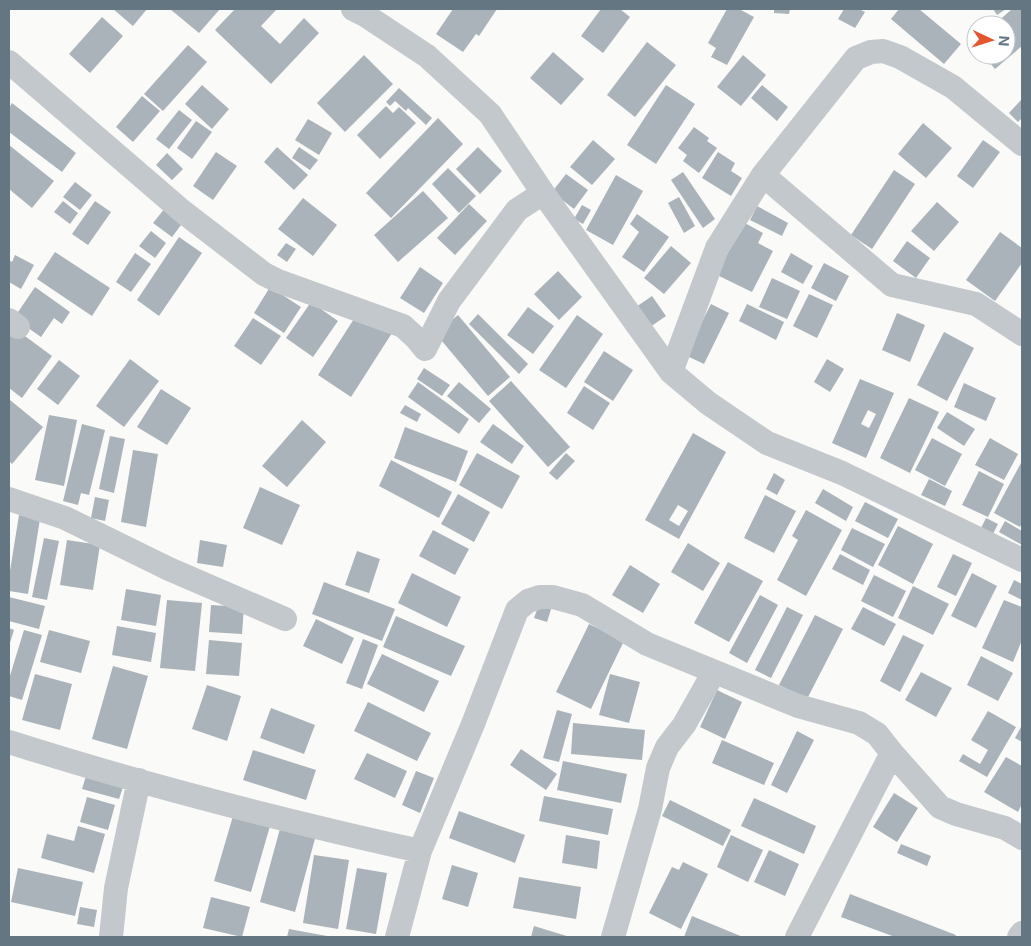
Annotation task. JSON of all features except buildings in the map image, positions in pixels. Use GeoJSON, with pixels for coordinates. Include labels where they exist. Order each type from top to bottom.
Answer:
{"type":"FeatureCollection","features":[{"type":"Feature","properties":{"kind":"street"},"geometry":{"type":"LineString","coordinates":[[353,9],[427,56],[490,114],[543,193],[670,372],[708,403],[767,443],[842,473],[1022,560]]}},
{"type":"Feature","properties":{"kind":"street"},"geometry":{"type":"LineString","coordinates":[[670,372],[717,248],[763,176],[856,58],[871,52],[883,51],[900,57],[953,87],[1022,144]]}},
{"type":"Feature","properties":{"kind":"street"},"geometry":{"type":"LineString","coordinates":[[9,62],[182,212],[264,274],[403,326],[425,349],[449,301],[517,210],[543,193]]}},
{"type":"Feature","properties":{"kind":"street"},"geometry":{"type":"LineString","coordinates":[[763,176],[892,285],[976,304],[1022,334]]}},
{"type":"Feature","properties":{"kind":"street"},"geometry":{"type":"LineString","coordinates":[[9,499],[65,518],[169,568],[285,619]]}},
{"type":"Feature","properties":{"kind":"street"},"geometry":{"type":"LineString","coordinates":[[397,937],[420,851],[473,724],[517,610],[528,601],[540,597],[553,597],[582,605],[647,644],[798,706],[859,723],[877,734],[892,754],[940,807],[956,814],[1005,828],[1022,838]]}},
{"type":"Feature","properties":{"kind":"street"},"geometry":{"type":"LineString","coordinates":[[613,937],[650,809],[658,768],[667,746],[684,724],[714,672]]}},
{"type":"Feature","properties":{"kind":"street"},"geometry":{"type":"LineString","coordinates":[[9,742],[72,762],[319,828],[420,851]]}},
{"type":"Feature","properties":{"kind":"street"},"geometry":{"type":"LineString","coordinates":[[797,937],[892,754]]}},
{"type":"Feature","properties":{"kind":"street"},"geometry":{"type":"LineString","coordinates":[[111,937],[116,888],[139,780]]}},
{"type":"Feature","properties":{"kind":"street"},"geometry":{"type":"LineString","coordinates":[[1019,937],[1022,933]]}}]}
